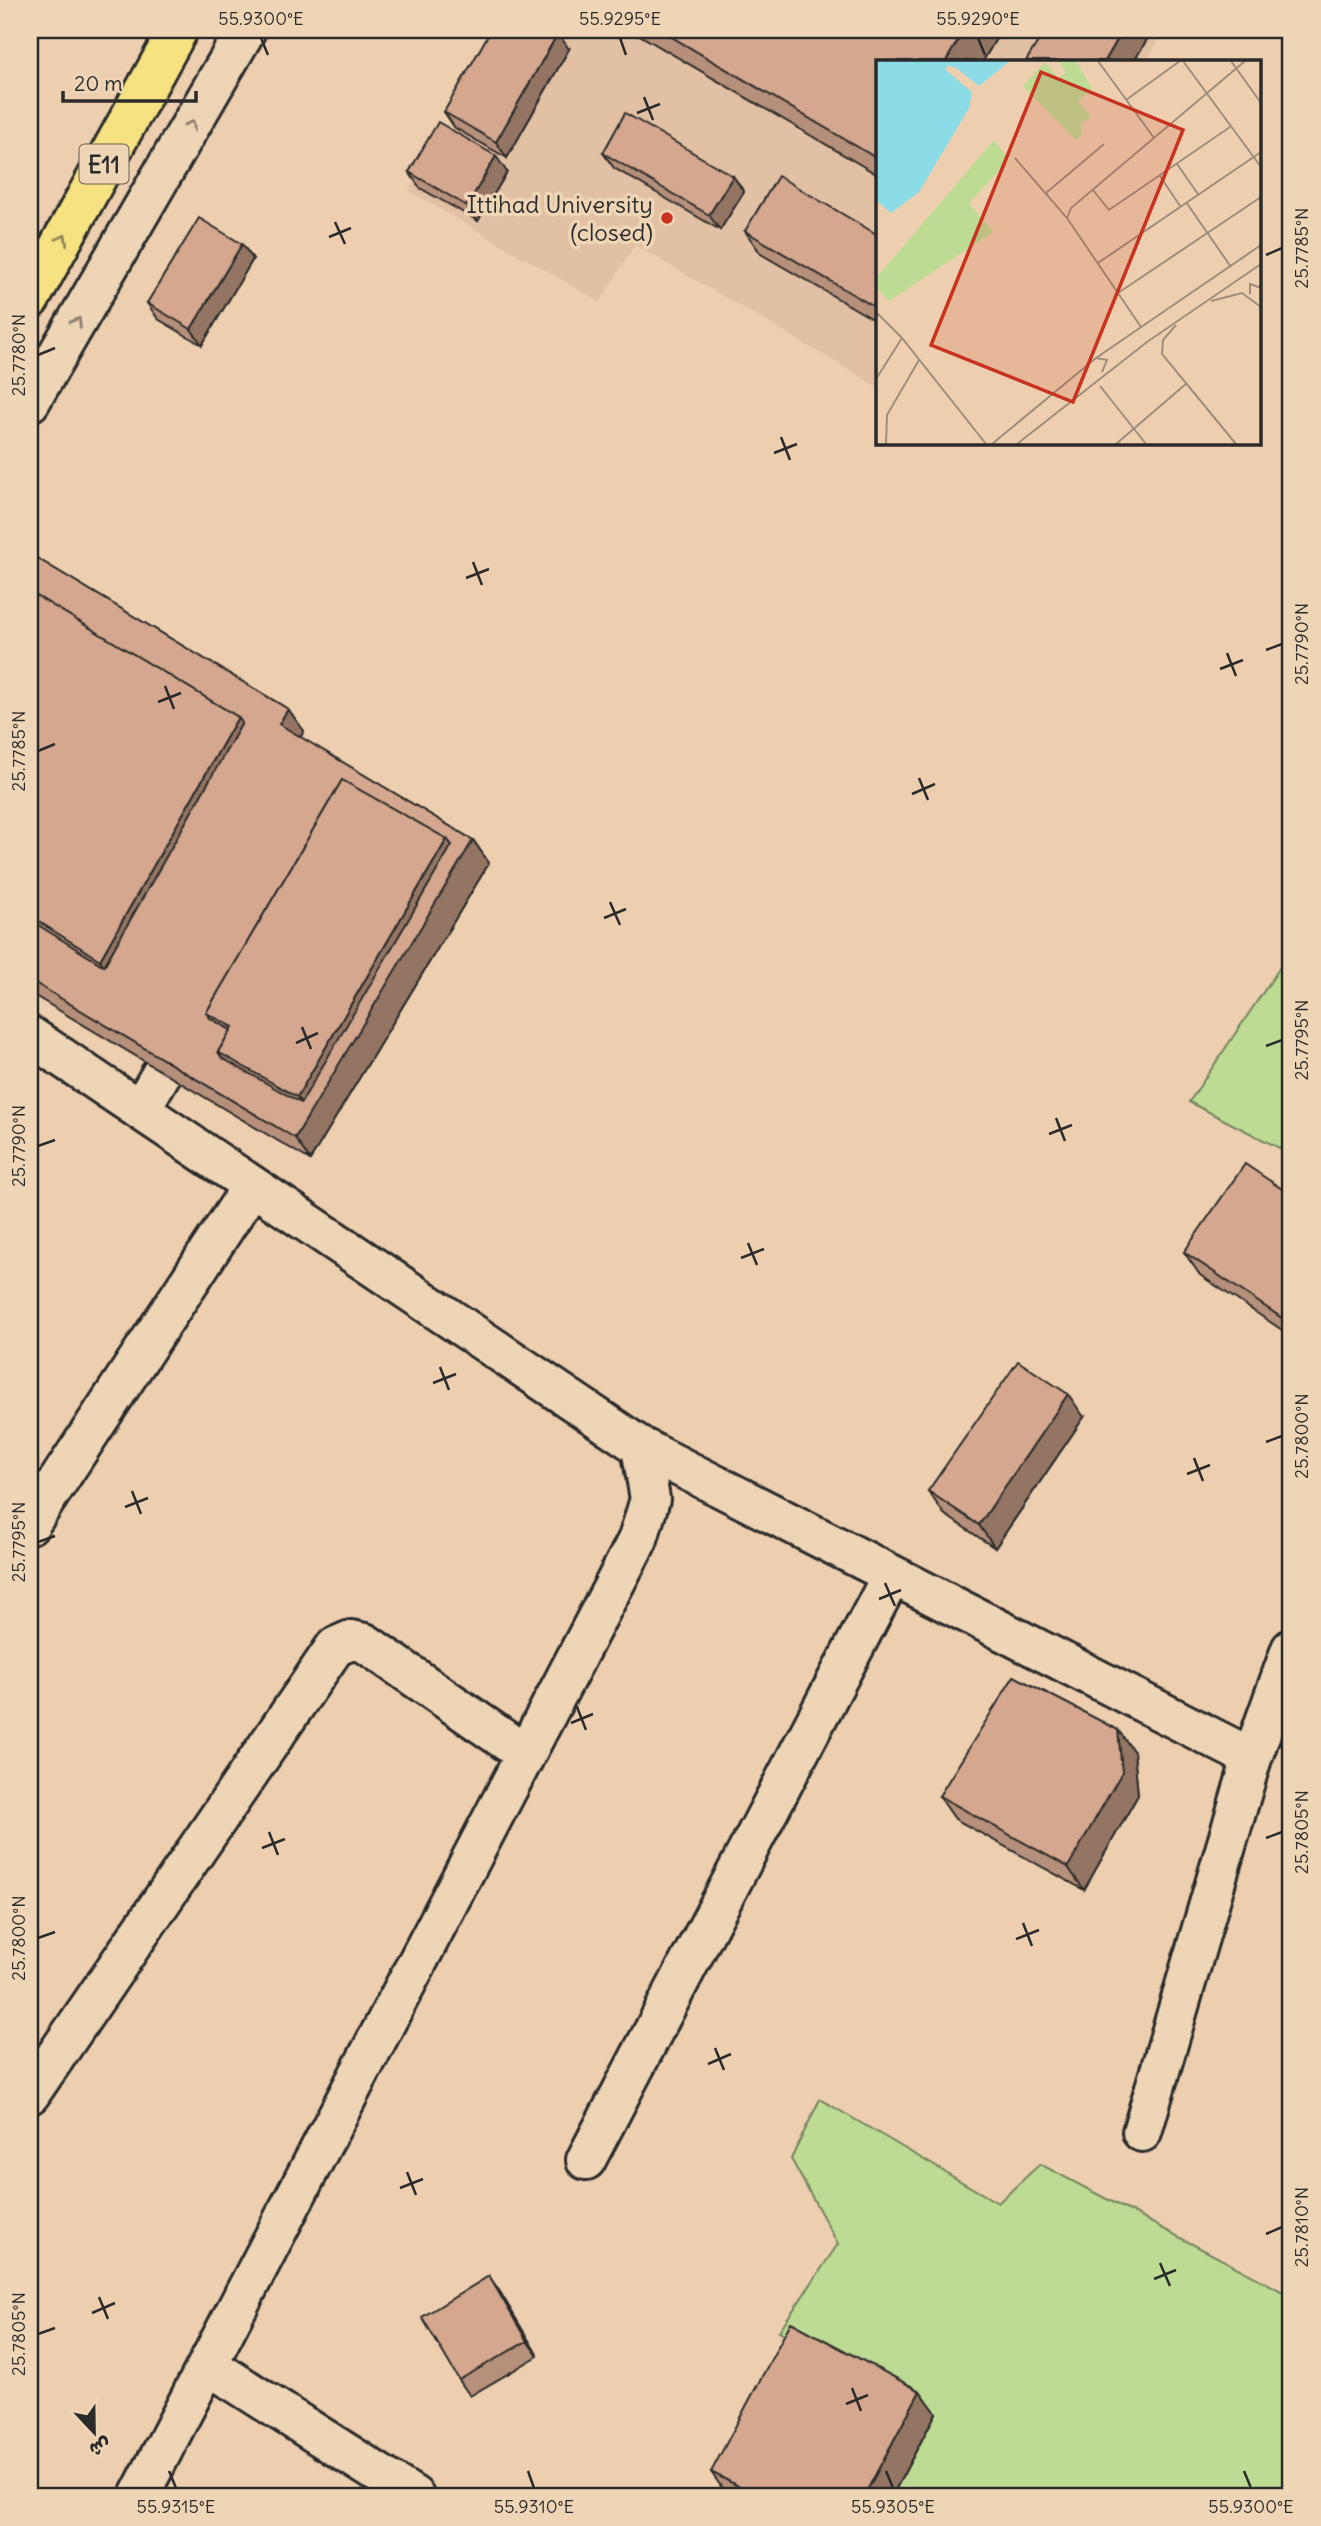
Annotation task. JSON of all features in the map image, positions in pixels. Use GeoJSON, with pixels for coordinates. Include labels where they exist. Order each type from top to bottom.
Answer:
{"type":"FeatureCollection","features":[{"type":"Feature","properties":{"kind":"main road","name":"E11"},"geometry":{"type":"LineString","coordinates":[[30,299],[178,30]]}},
{"type":"Feature","properties":{"kind":"street"},"geometry":{"type":"LineString","coordinates":[[30,402],[246,30]]}},
{"type":"Feature","properties":{"kind":"street"},"geometry":{"type":"LineString","coordinates":[[140,1110],[204,1002]]}},
{"type":"Feature","properties":{"kind":"street"},"geometry":{"type":"LineString","coordinates":[[30,1036],[641,1447],[1252,1758]]}},
{"type":"Feature","properties":{"kind":"street"},"geometry":{"type":"LineString","coordinates":[[30,1524],[252,1186]]}},
{"type":"Feature","properties":{"kind":"street"},"geometry":{"type":"LineString","coordinates":[[139,2496],[638,1539],[650,1499],[641,1447]]}},
{"type":"Feature","properties":{"kind":"street"},"geometry":{"type":"LineString","coordinates":[[586,2160],[892,1575]]}},
{"type":"Feature","properties":{"kind":"street"},"geometry":{"type":"LineString","coordinates":[[31,2088],[335,1647],[351,1640],[365,1643],[525,1754]]}},
{"type":"Feature","properties":{"kind":"street"},"geometry":{"type":"LineString","coordinates":[[1142,2132],[1252,1758],[1291,1649]]}},
{"type":"Feature","properties":{"kind":"street"},"geometry":{"type":"LineString","coordinates":[[208,2365],[414,2496]]}},
{"type":"Feature","properties":{"kind":"shaded area","name":"Ittihad University (closed)"},"geometry":{"type":"Polygon","coordinates":[[[504,30],[1164,30],[1147,60],[876,60],[876,386],[635,245],[600,302],[409,191],[504,30]]]}},
{"type":"Feature","properties":{"kind":"green space"},"geometry":{"type":"Polygon","coordinates":[[[1291,951],[1291,1154],[1189,1102],[1291,951]]]}},
{"type":"Feature","properties":{"kind":"green space"},"geometry":{"type":"Polygon","coordinates":[[[820,2099],[998,2203],[1040,2164],[1291,2296],[1291,2496],[892,2496],[936,2413],[779,2331],[838,2244],[791,2159],[820,2099]]]}},
{"type":"Feature","properties":{"kind":"building"},"geometry":{"type":"Polygon","coordinates":[[[491,30],[552,30],[558,33],[496,142],[444,112],[491,30]]]}},
{"type":"Feature","properties":{"kind":"building"},"geometry":{"type":"Polygon","coordinates":[[[660,30],[964,30],[947,60],[876,60],[876,158],[660,30]]]}},
{"type":"Feature","properties":{"kind":"building"},"geometry":{"type":"Polygon","coordinates":[[[1045,30],[1123,30],[1106,60],[1027,60],[1045,30]]]}},
{"type":"Feature","properties":{"kind":"building"},"geometry":{"type":"Polygon","coordinates":[[[625,113],[733,176],[709,215],[603,153],[625,113]]]}},
{"type":"Feature","properties":{"kind":"building"},"geometry":{"type":"Polygon","coordinates":[[[438,122],[496,156],[467,206],[409,172],[438,122]]]}},
{"type":"Feature","properties":{"kind":"building"},"geometry":{"type":"Polygon","coordinates":[[[778,176],[876,234],[876,308],[745,231],[778,176]]]}},
{"type":"Feature","properties":{"kind":"building"},"geometry":{"type":"Polygon","coordinates":[[[199,218],[242,244],[191,329],[147,303],[199,218]]]}},
{"type":"Feature","properties":{"kind":"building"},"geometry":{"type":"Polygon","coordinates":[[[30,554],[288,709],[279,724],[473,840],[295,1138],[30,980],[30,920],[104,966],[242,723],[238,717],[30,592],[30,554]],[[342,780],[206,1013],[211,1019],[231,1030],[218,1052],[222,1058],[301,1103],[452,845],[447,839],[342,780]]]}},
{"type":"Feature","properties":{"kind":"building"},"geometry":{"type":"Polygon","coordinates":[[[30,592],[238,717],[100,960],[30,916],[30,592]]]}},
{"type":"Feature","properties":{"kind":"building"},"geometry":{"type":"Polygon","coordinates":[[[342,780],[447,839],[297,1097],[218,1052],[233,1027],[206,1013],[342,780]]]}},
{"type":"Feature","properties":{"kind":"building"},"geometry":{"type":"Polygon","coordinates":[[[1245,1164],[1291,1195],[1291,1324],[1184,1252],[1245,1164]]]}},
{"type":"Feature","properties":{"kind":"building"},"geometry":{"type":"Polygon","coordinates":[[[1018,1361],[1068,1394],[979,1525],[928,1491],[1018,1361]]]}},
{"type":"Feature","properties":{"kind":"building"},"geometry":{"type":"Polygon","coordinates":[[[1014,1676],[1118,1730],[1122,1772],[1068,1867],[939,1796],[1014,1676]]]}},
{"type":"Feature","properties":{"kind":"building"},"geometry":{"type":"Polygon","coordinates":[[[489,2276],[527,2341],[459,2380],[422,2317],[489,2276]]]}},
{"type":"Feature","properties":{"kind":"building"},"geometry":{"type":"Polygon","coordinates":[[[791,2322],[920,2391],[864,2496],[757,2496],[711,2472],[791,2322]]]}},
{"type":"Feature","properties":{"kind":"place","name":"Ittihad University (closed)"},"geometry":{"type":"Point","coordinates":[667,218]}}]}
